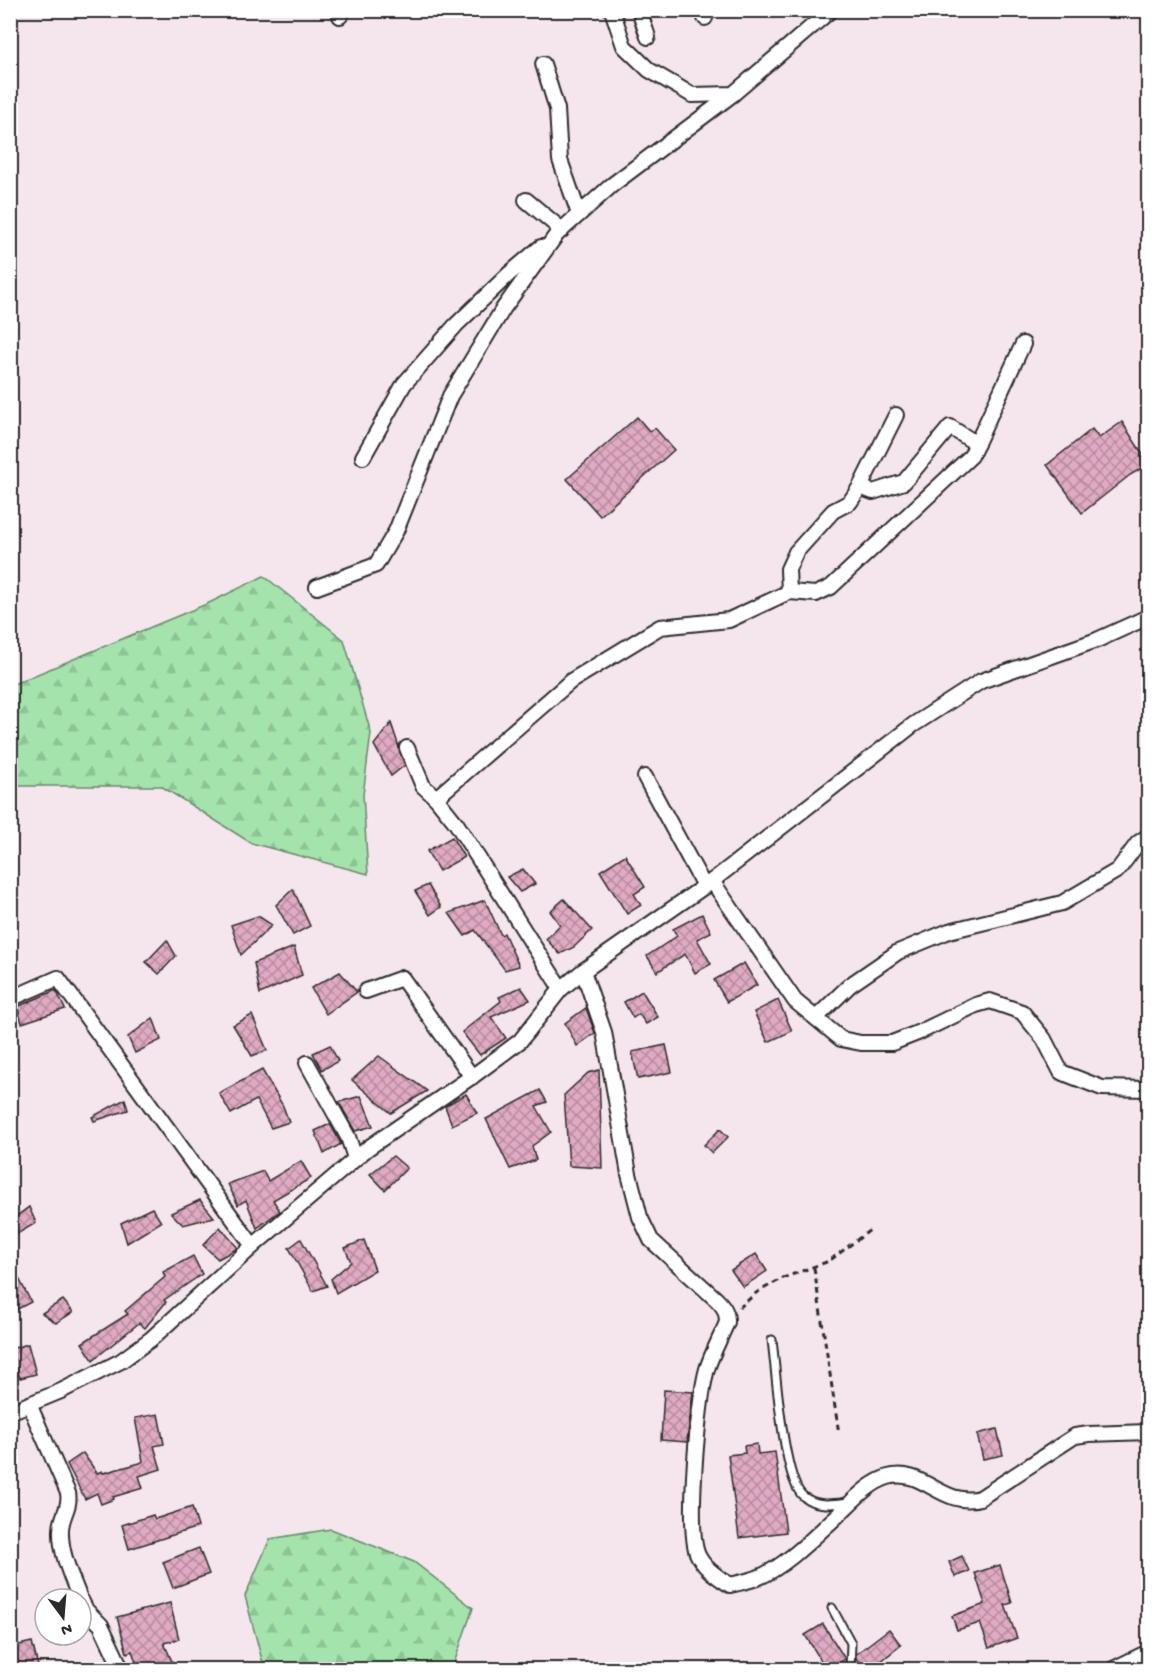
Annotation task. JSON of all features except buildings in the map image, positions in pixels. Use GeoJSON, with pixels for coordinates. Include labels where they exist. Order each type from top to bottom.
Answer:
{"type":"FeatureCollection","features":[{"type":"Feature","properties":{"kind":"street"},"geometry":{"type":"LineString","coordinates":[[612,10],[624,46],[650,70],[692,95],[733,94]]}},
{"type":"Feature","properties":{"kind":"street"},"geometry":{"type":"LineString","coordinates":[[639,10],[648,37]]}},
{"type":"Feature","properties":{"kind":"street"},"geometry":{"type":"LineString","coordinates":[[363,457],[404,384],[456,325],[509,274],[612,185],[733,94],[831,10]]}},
{"type":"Feature","properties":{"kind":"street"},"geometry":{"type":"LineString","coordinates":[[543,64],[557,109],[560,160],[579,214]]}},
{"type":"Feature","properties":{"kind":"street"},"geometry":{"type":"LineString","coordinates":[[526,200],[559,232]]}},
{"type":"Feature","properties":{"kind":"street"},"geometry":{"type":"LineString","coordinates":[[317,587],[376,565],[396,531],[450,396],[503,309],[559,232]]}},
{"type":"Feature","properties":{"kind":"street"},"geometry":{"type":"LineString","coordinates":[[436,798],[571,681],[660,627],[729,621],[789,592],[816,594],[831,587],[971,456],[1023,344]]}},
{"type":"Feature","properties":{"kind":"street"},"geometry":{"type":"LineString","coordinates":[[789,592],[788,569],[796,552],[833,511],[850,502],[860,487],[896,415]]}},
{"type":"Feature","properties":{"kind":"street"},"geometry":{"type":"LineString","coordinates":[[860,487],[873,492],[904,482],[950,427],[977,444]]}},
{"type":"Feature","properties":{"kind":"street"},"geometry":{"type":"LineString","coordinates":[[76,1587],[68,1567],[60,1534],[61,1523],[69,1506],[68,1493],[17,1406],[121,1361],[151,1339],[253,1246],[355,1158],[520,1041],[561,989],[583,971],[708,884],[913,725],[981,681],[1097,640],[1149,617]]}},
{"type":"Feature","properties":{"kind":"street"},"geometry":{"type":"LineString","coordinates":[[407,748],[423,786],[436,798],[456,824],[561,989]]}},
{"type":"Feature","properties":{"kind":"street"},"geometry":{"type":"LineString","coordinates":[[645,777],[708,884],[795,1001],[841,1039],[861,1043],[892,1043],[976,1005],[990,1001],[1022,1012],[1044,1039],[1061,1072],[1102,1088],[1149,1089]]}},
{"type":"Feature","properties":{"kind":"street"},"geometry":{"type":"LineString","coordinates":[[816,1018],[850,985],[898,952],[949,931],[1062,903],[1118,870],[1138,843],[1149,836]]}},
{"type":"Feature","properties":{"kind":"street"},"geometry":{"type":"LineString","coordinates":[[583,971],[604,1032],[629,1174],[640,1218],[651,1240],[711,1293],[725,1309],[728,1322],[707,1369],[699,1425],[693,1530],[698,1554],[710,1570],[730,1585],[757,1577],[779,1565],[874,1484],[897,1476],[916,1479],[952,1497],[970,1500],[980,1498],[1075,1436],[1149,1432]]}},
{"type":"Feature","properties":{"kind":"street"},"geometry":{"type":"LineString","coordinates":[[10,999],[58,978],[253,1246]]}},
{"type":"Feature","properties":{"kind":"street"},"geometry":{"type":"LineString","coordinates":[[366,991],[402,978],[472,1077]]}},
{"type":"Feature","properties":{"kind":"street"},"geometry":{"type":"LineString","coordinates":[[307,1063],[348,1137],[355,1158]]}},
{"type":"Feature","properties":{"kind":"street"},"geometry":{"type":"LineString","coordinates":[[93,1617],[101,1625],[122,1670]]}},
{"type":"Feature","properties":{"kind":"street"},"geometry":{"type":"LineString","coordinates":[[1111,1670],[1149,1652]]}},
{"type":"Feature","properties":{"kind":"lane"},"geometry":{"type":"LineString","coordinates":[[772,1340],[788,1465],[796,1486],[804,1496],[815,1503],[853,1502]]}},
{"type":"Feature","properties":{"kind":"lane"},"geometry":{"type":"LineString","coordinates":[[832,1608],[850,1643],[850,1670]]}},
{"type":"Feature","properties":{"kind":"path"},"geometry":{"type":"LineString","coordinates":[[728,1322],[746,1301],[766,1287],[783,1278],[829,1261],[870,1230]]}},
{"type":"Feature","properties":{"kind":"path"},"geometry":{"type":"LineString","coordinates":[[814,1268],[839,1434]]}},
{"type":"Feature","properties":{"kind":"green space"},"geometry":{"type":"Polygon","coordinates":[[[264,576],[344,640],[371,733],[363,795],[368,874],[251,843],[161,786],[11,786],[11,685],[209,603],[264,576]]]}},
{"type":"Feature","properties":{"kind":"green space"},"geometry":{"type":"Polygon","coordinates":[[[331,1529],[414,1562],[473,1608],[452,1669],[274,1669],[262,1660],[245,1596],[270,1539],[331,1529]]]}}]}
